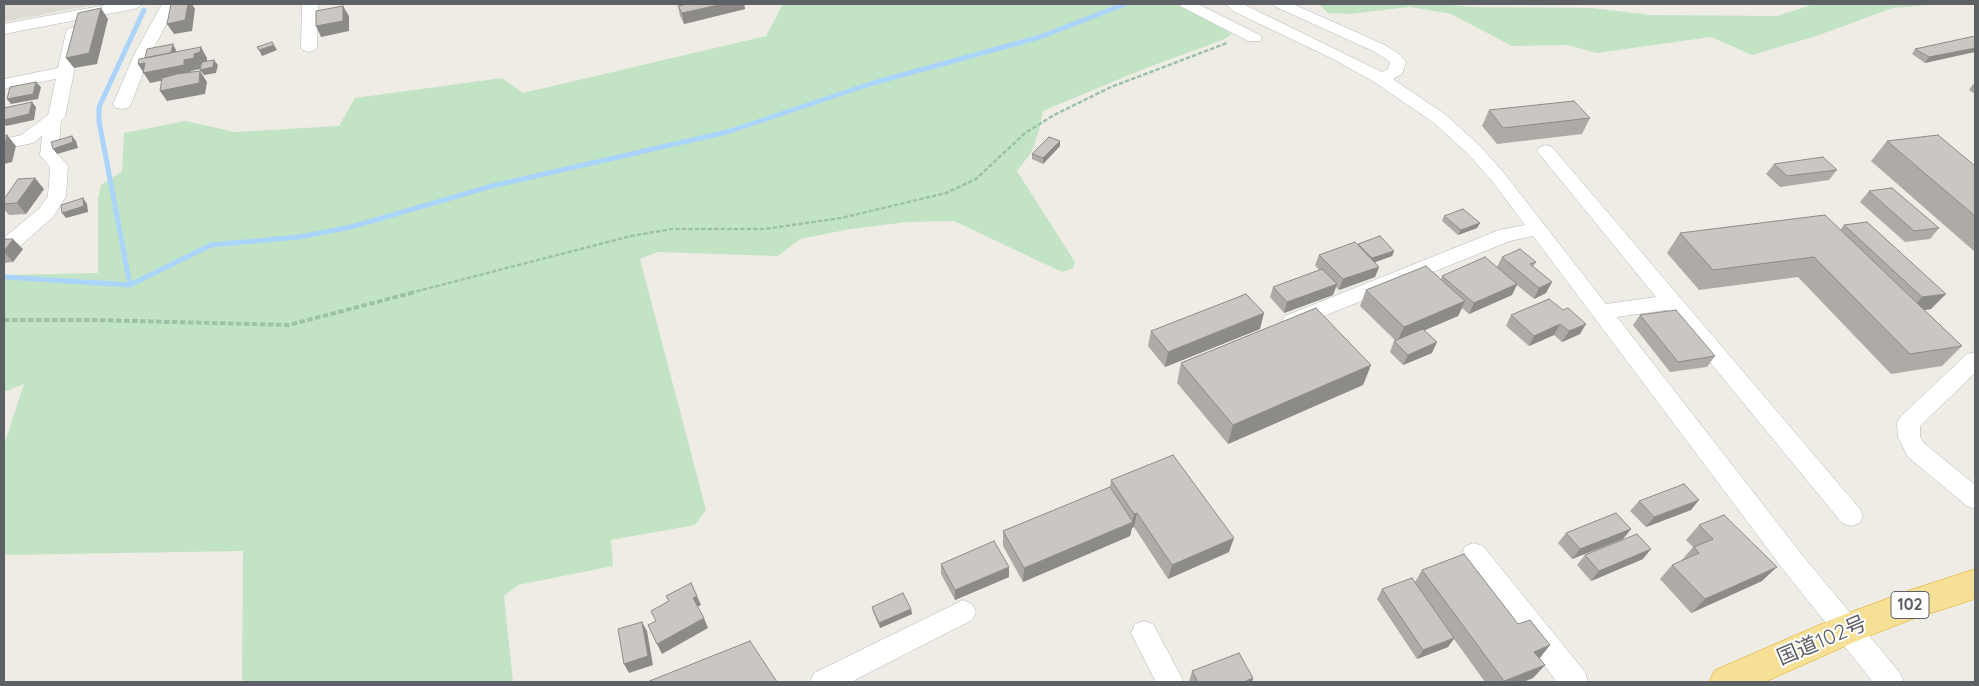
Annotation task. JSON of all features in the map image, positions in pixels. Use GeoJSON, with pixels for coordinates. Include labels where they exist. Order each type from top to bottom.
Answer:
{"type":"FeatureCollection","features":[{"type":"Feature","properties":{"kind":"highway","name":"国道102号"},"geometry":{"type":"LineString","coordinates":[[1727,682],[1847,629],[1907,606],[1975,584]]}},
{"type":"Feature","properties":{"kind":"street"},"geometry":{"type":"LineString","coordinates":[[4,28],[134,4]]}},
{"type":"Feature","properties":{"kind":"street"},"geometry":{"type":"LineString","coordinates":[[122,104],[143,53],[169,4]]}},
{"type":"Feature","properties":{"kind":"street"},"geometry":{"type":"LineString","coordinates":[[310,4],[310,47]]}},
{"type":"Feature","properties":{"kind":"street"},"geometry":{"type":"LineString","coordinates":[[1188,4],[1254,38]]}},
{"type":"Feature","properties":{"kind":"street"},"geometry":{"type":"LineString","coordinates":[[1233,4],[1382,79],[1440,119],[1474,150],[1538,229],[1794,564],[1890,682]]}},
{"type":"Feature","properties":{"kind":"street"},"geometry":{"type":"LineString","coordinates":[[1281,4],[1379,48],[1392,56],[1398,62],[1396,71],[1382,79]]}},
{"type":"Feature","properties":{"kind":"street"},"geometry":{"type":"LineString","coordinates":[[4,144],[27,139],[56,117],[78,15]]}},
{"type":"Feature","properties":{"kind":"street"},"geometry":{"type":"LineString","coordinates":[[4,84],[65,72]]}},
{"type":"Feature","properties":{"kind":"street"},"geometry":{"type":"LineString","coordinates":[[13,241],[46,213],[57,196],[59,166],[49,156],[53,119]]}},
{"type":"Feature","properties":{"kind":"street"},"geometry":{"type":"LineString","coordinates":[[1546,151],[1851,516]]}},
{"type":"Feature","properties":{"kind":"street"},"geometry":{"type":"LineString","coordinates":[[1278,327],[1506,235],[1538,229]]}},
{"type":"Feature","properties":{"kind":"street"},"geometry":{"type":"LineString","coordinates":[[1601,312],[1672,302]]}},
{"type":"Feature","properties":{"kind":"street"},"geometry":{"type":"LineString","coordinates":[[1975,360],[1908,423],[1909,437],[1916,450],[1975,499]]}},
{"type":"Feature","properties":{"kind":"street"},"geometry":{"type":"LineString","coordinates":[[1474,554],[1575,681],[1571,682]]}},
{"type":"Feature","properties":{"kind":"street"},"geometry":{"type":"LineString","coordinates":[[824,682],[963,612]]}},
{"type":"Feature","properties":{"kind":"street"},"geometry":{"type":"LineString","coordinates":[[1144,633],[1170,682]]}},
{"type":"Feature","properties":{"kind":"path"},"geometry":{"type":"LineString","coordinates":[[4,320],[95,320],[289,325],[631,236],[672,229],[766,230],[842,218],[946,193],[976,179],[1026,134],[1054,114],[1111,87],[1212,48],[1254,38]]}},
{"type":"Feature","properties":{"kind":"shaded area"},"geometry":{"type":"Polygon","coordinates":[[[4,4],[98,4],[4,22],[4,4]]]}},
{"type":"Feature","properties":{"kind":"green space"},"geometry":{"type":"Polygon","coordinates":[[[783,4],[1177,4],[1232,34],[1223,40],[1146,68],[1043,111],[1039,131],[1031,153],[1017,171],[1075,262],[1073,268],[1062,272],[954,221],[907,222],[851,229],[800,239],[778,256],[658,252],[640,259],[706,510],[695,525],[611,540],[613,566],[518,585],[504,596],[513,682],[242,682],[243,551],[4,555],[4,445],[24,384],[4,392],[4,275],[98,273],[98,199],[101,185],[122,171],[124,133],[186,121],[235,132],[339,126],[355,98],[502,78],[523,93],[766,36],[783,4]]]}},
{"type":"Feature","properties":{"kind":"green space"},"geometry":{"type":"Polygon","coordinates":[[[1319,4],[1443,4],[1471,7],[1592,8],[1650,15],[1777,16],[1814,4],[1939,4],[1893,8],[1819,35],[1752,55],[1711,37],[1597,53],[1567,45],[1512,46],[1451,14],[1410,7],[1349,14],[1328,13],[1319,4]]]}},
{"type":"Feature","properties":{"kind":"building"},"geometry":{"type":"Polygon","coordinates":[[[171,4],[188,4],[185,20],[167,24],[171,4]]]}},
{"type":"Feature","properties":{"kind":"building"},"geometry":{"type":"Polygon","coordinates":[[[687,4],[723,4],[682,13],[678,6],[687,4]]]}},
{"type":"Feature","properties":{"kind":"building"},"geometry":{"type":"Polygon","coordinates":[[[343,6],[343,21],[316,26],[316,11],[343,6]]]}},
{"type":"Feature","properties":{"kind":"building"},"geometry":{"type":"Polygon","coordinates":[[[101,8],[89,53],[66,58],[78,13],[101,8]]]}},
{"type":"Feature","properties":{"kind":"building"},"geometry":{"type":"Polygon","coordinates":[[[1975,36],[1975,48],[1929,57],[1915,49],[1975,36]]]}},
{"type":"Feature","properties":{"kind":"building"},"geometry":{"type":"Polygon","coordinates":[[[272,42],[274,45],[259,50],[257,47],[272,42]]]}},
{"type":"Feature","properties":{"kind":"building"},"geometry":{"type":"Polygon","coordinates":[[[173,44],[171,53],[145,58],[147,49],[173,44]]]}},
{"type":"Feature","properties":{"kind":"building"},"geometry":{"type":"Polygon","coordinates":[[[201,47],[200,52],[194,54],[194,58],[184,60],[184,65],[143,73],[145,63],[138,64],[139,59],[201,47]]]}},
{"type":"Feature","properties":{"kind":"building"},"geometry":{"type":"Polygon","coordinates":[[[214,60],[213,67],[200,70],[202,62],[214,60]]]}},
{"type":"Feature","properties":{"kind":"building"},"geometry":{"type":"Polygon","coordinates":[[[200,71],[199,83],[160,91],[162,78],[200,71]]]}},
{"type":"Feature","properties":{"kind":"building"},"geometry":{"type":"Polygon","coordinates":[[[36,82],[33,94],[7,99],[10,87],[36,82]]]}},
{"type":"Feature","properties":{"kind":"building"},"geometry":{"type":"Polygon","coordinates":[[[1574,101],[1590,118],[1503,128],[1489,110],[1574,101]]]}},
{"type":"Feature","properties":{"kind":"building"},"geometry":{"type":"Polygon","coordinates":[[[32,102],[29,114],[4,120],[4,108],[32,102]]]}},
{"type":"Feature","properties":{"kind":"building"},"geometry":{"type":"Polygon","coordinates":[[[7,135],[4,147],[4,136],[7,135]]]}},
{"type":"Feature","properties":{"kind":"building"},"geometry":{"type":"Polygon","coordinates":[[[1938,135],[1975,166],[1975,216],[1887,141],[1938,135]]]}},
{"type":"Feature","properties":{"kind":"building"},"geometry":{"type":"Polygon","coordinates":[[[72,136],[73,142],[53,149],[51,142],[72,136]]]}},
{"type":"Feature","properties":{"kind":"building"},"geometry":{"type":"Polygon","coordinates":[[[1049,137],[1060,141],[1043,158],[1032,154],[1049,137]]]}},
{"type":"Feature","properties":{"kind":"building"},"geometry":{"type":"Polygon","coordinates":[[[1823,157],[1837,170],[1787,176],[1774,164],[1823,157]]]}},
{"type":"Feature","properties":{"kind":"building"},"geometry":{"type":"Polygon","coordinates":[[[35,178],[17,203],[4,204],[4,199],[18,179],[35,178]]]}},
{"type":"Feature","properties":{"kind":"building"},"geometry":{"type":"Polygon","coordinates":[[[1892,188],[1939,228],[1914,231],[1869,191],[1892,188]]]}},
{"type":"Feature","properties":{"kind":"building"},"geometry":{"type":"Polygon","coordinates":[[[83,198],[84,206],[62,213],[61,205],[83,198]]]}},
{"type":"Feature","properties":{"kind":"building"},"geometry":{"type":"Polygon","coordinates":[[[1463,209],[1480,223],[1461,230],[1444,216],[1463,209]]]}},
{"type":"Feature","properties":{"kind":"building"},"geometry":{"type":"Polygon","coordinates":[[[1825,215],[1962,346],[1910,354],[1814,257],[1713,270],[1680,233],[1825,215]]]}},
{"type":"Feature","properties":{"kind":"building"},"geometry":{"type":"Polygon","coordinates":[[[1867,222],[1946,294],[1922,297],[1844,225],[1867,222]]]}},
{"type":"Feature","properties":{"kind":"building"},"geometry":{"type":"Polygon","coordinates":[[[1380,236],[1394,251],[1372,258],[1358,244],[1380,236]]]}},
{"type":"Feature","properties":{"kind":"building"},"geometry":{"type":"Polygon","coordinates":[[[4,239],[13,239],[4,251],[4,239]]]}},
{"type":"Feature","properties":{"kind":"building"},"geometry":{"type":"Polygon","coordinates":[[[1355,242],[1379,267],[1343,279],[1319,255],[1355,242]]]}},
{"type":"Feature","properties":{"kind":"building"},"geometry":{"type":"Polygon","coordinates":[[[1520,249],[1536,262],[1530,264],[1552,282],[1539,288],[1502,257],[1520,249]]]}},
{"type":"Feature","properties":{"kind":"building"},"geometry":{"type":"Polygon","coordinates":[[[1485,257],[1517,284],[1474,303],[1442,276],[1485,257]]]}},
{"type":"Feature","properties":{"kind":"building"},"geometry":{"type":"Polygon","coordinates":[[[1426,266],[1465,301],[1404,327],[1366,290],[1426,266]]]}},
{"type":"Feature","properties":{"kind":"building"},"geometry":{"type":"Polygon","coordinates":[[[1322,269],[1337,284],[1287,302],[1273,287],[1322,269]]]}},
{"type":"Feature","properties":{"kind":"building"},"geometry":{"type":"Polygon","coordinates":[[[1246,294],[1264,313],[1168,352],[1151,331],[1246,294]]]}},
{"type":"Feature","properties":{"kind":"building"},"geometry":{"type":"Polygon","coordinates":[[[1549,299],[1563,310],[1568,308],[1586,324],[1569,331],[1560,324],[1534,336],[1511,315],[1549,299]]]}},
{"type":"Feature","properties":{"kind":"building"},"geometry":{"type":"Polygon","coordinates":[[[1316,308],[1371,365],[1233,425],[1181,363],[1316,308]]]}},
{"type":"Feature","properties":{"kind":"building"},"geometry":{"type":"Polygon","coordinates":[[[1676,310],[1715,356],[1678,362],[1640,315],[1676,310]]]}},
{"type":"Feature","properties":{"kind":"building"},"geometry":{"type":"Polygon","coordinates":[[[1423,329],[1437,342],[1408,355],[1394,341],[1423,329]]]}},
{"type":"Feature","properties":{"kind":"building"},"geometry":{"type":"Polygon","coordinates":[[[1173,455],[1234,538],[1172,565],[1137,513],[1134,514],[1111,480],[1173,455]]]}},
{"type":"Feature","properties":{"kind":"building"},"geometry":{"type":"Polygon","coordinates":[[[1684,484],[1699,500],[1654,517],[1639,501],[1684,484]]]}},
{"type":"Feature","properties":{"kind":"building"},"geometry":{"type":"Polygon","coordinates":[[[1110,487],[1133,522],[1024,568],[1003,531],[1110,487]]]}},
{"type":"Feature","properties":{"kind":"building"},"geometry":{"type":"Polygon","coordinates":[[[1616,513],[1631,529],[1580,549],[1566,533],[1616,513]]]}},
{"type":"Feature","properties":{"kind":"building"},"geometry":{"type":"Polygon","coordinates":[[[1724,515],[1777,567],[1705,599],[1672,565],[1699,553],[1694,547],[1713,539],[1699,525],[1724,515]]]}},
{"type":"Feature","properties":{"kind":"building"},"geometry":{"type":"Polygon","coordinates":[[[1637,534],[1651,549],[1599,571],[1585,555],[1637,534]]]}},
{"type":"Feature","properties":{"kind":"building"},"geometry":{"type":"Polygon","coordinates":[[[994,541],[1009,567],[955,590],[941,564],[994,541]]]}},
{"type":"Feature","properties":{"kind":"building"},"geometry":{"type":"Polygon","coordinates":[[[1464,554],[1518,624],[1530,620],[1550,645],[1534,652],[1545,665],[1504,681],[1422,570],[1464,554]]]}},
{"type":"Feature","properties":{"kind":"building"},"geometry":{"type":"Polygon","coordinates":[[[1412,578],[1454,638],[1423,650],[1382,589],[1412,578]]]}},
{"type":"Feature","properties":{"kind":"building"},"geometry":{"type":"Polygon","coordinates":[[[691,583],[697,596],[693,598],[704,618],[657,644],[648,625],[656,621],[651,611],[669,601],[666,596],[691,583]]]}},
{"type":"Feature","properties":{"kind":"building"},"geometry":{"type":"Polygon","coordinates":[[[903,593],[911,609],[879,623],[872,607],[903,593]]]}},
{"type":"Feature","properties":{"kind":"building"},"geometry":{"type":"Polygon","coordinates":[[[642,622],[648,656],[624,664],[618,629],[642,622]]]}},
{"type":"Feature","properties":{"kind":"building"},"geometry":{"type":"Polygon","coordinates":[[[750,641],[777,682],[647,682],[750,641]]]}},
{"type":"Feature","properties":{"kind":"building"},"geometry":{"type":"Polygon","coordinates":[[[1239,653],[1253,678],[1244,682],[1198,682],[1192,671],[1239,653]]]}},
{"type":"Feature","properties":{"kind":"waterway"},"geometry":{"type":"LineString","coordinates":[[130,285],[211,245],[299,237],[351,227],[492,186],[727,132],[873,83],[1040,37],[1125,4]]}},
{"type":"Feature","properties":{"kind":"waterway"},"geometry":{"type":"LineString","coordinates":[[130,285],[99,121],[99,107],[144,10]]}},
{"type":"Feature","properties":{"kind":"waterway"},"geometry":{"type":"LineString","coordinates":[[4,277],[130,285]]}}]}
